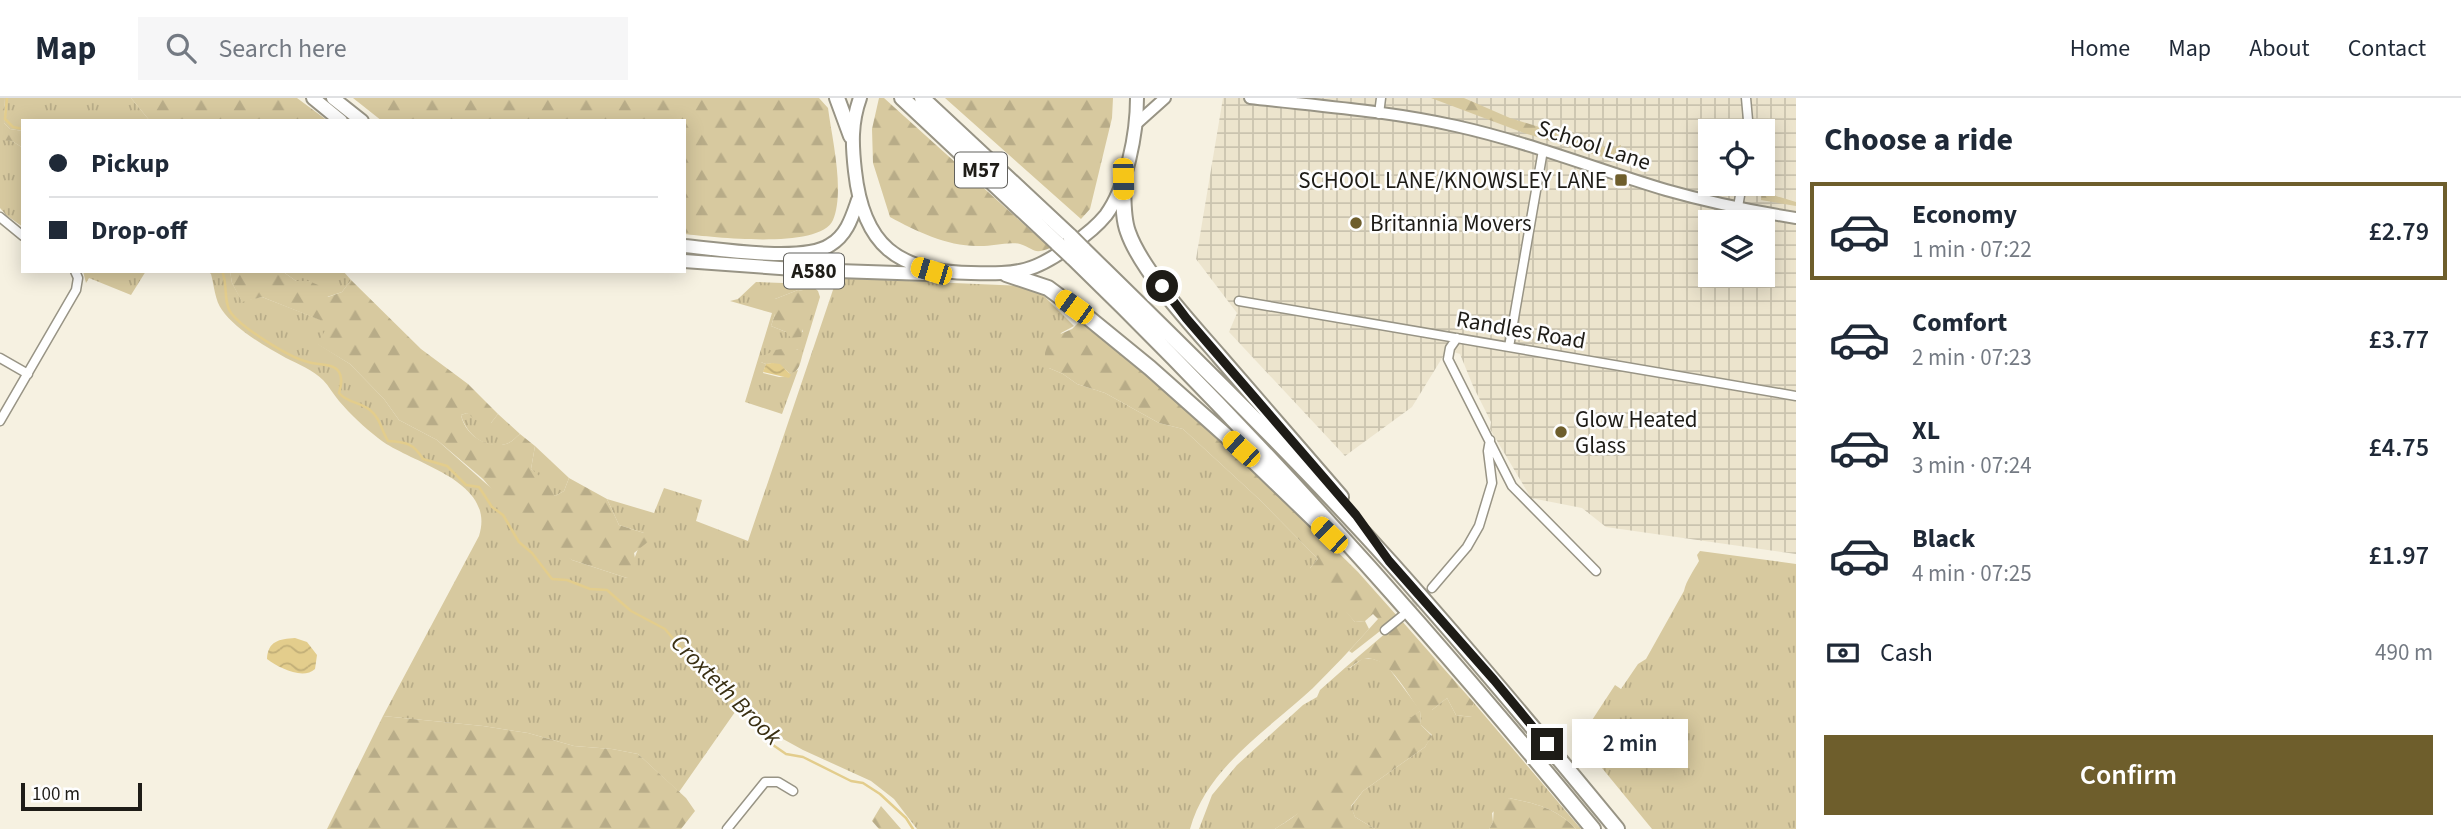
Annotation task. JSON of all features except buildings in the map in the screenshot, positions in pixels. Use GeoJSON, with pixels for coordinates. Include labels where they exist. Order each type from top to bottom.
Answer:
{"type":"FeatureCollection","features":[{"type":"Feature","properties":{"kind":"highway"},"geometry":{"type":"LineString","coordinates":[[313,98],[339,119]]}},
{"type":"Feature","properties":{"kind":"highway"},"geometry":{"type":"LineString","coordinates":[[332,98],[359,119]]}},
{"type":"Feature","properties":{"kind":"highway"},"geometry":{"type":"LineString","coordinates":[[837,98],[851,136],[858,200],[872,230],[886,247],[917,266],[945,273],[1006,274],[1047,263],[1089,232],[1110,208],[1123,179],[1136,124],[1137,98]]}},
{"type":"Feature","properties":{"kind":"highway"},"geometry":{"type":"LineString","coordinates":[[851,136],[860,98]]}},
{"type":"Feature","properties":{"kind":"highway","name":"M57"},"geometry":{"type":"LineString","coordinates":[[902,98],[1064,240],[1250,415],[1389,561],[1494,680],[1617,829]]}},
{"type":"Feature","properties":{"kind":"highway","name":"M57"},"geometry":{"type":"LineString","coordinates":[[922,98],[1064,240]]}},
{"type":"Feature","properties":{"kind":"highway"},"geometry":{"type":"LineString","coordinates":[[1123,179],[1127,231],[1150,270],[1186,318],[1356,515],[1389,561]]}},
{"type":"Feature","properties":{"kind":"highway","name":"A580"},"geometry":{"type":"LineString","coordinates":[[686,246],[789,254],[818,251],[832,244],[844,232],[858,200]]}},
{"type":"Feature","properties":{"kind":"highway","name":"M57"},"geometry":{"type":"LineString","coordinates":[[1078,253],[1393,591],[1593,829]]}},
{"type":"Feature","properties":{"kind":"highway","name":"A580"},"geometry":{"type":"LineString","coordinates":[[686,261],[808,271],[945,273]]}},
{"type":"Feature","properties":{"kind":"highway"},"geometry":{"type":"LineString","coordinates":[[1006,274],[1048,288],[1150,368],[1393,591]]}},
{"type":"Feature","properties":{"kind":"main road"},"geometry":{"type":"LineString","coordinates":[[1136,124],[1165,98]]}},
{"type":"Feature","properties":{"kind":"main road","name":"School Lane"},"geometry":{"type":"LineString","coordinates":[[1250,98],[1456,126],[1542,150],[1666,190],[1796,218]]}},
{"type":"Feature","properties":{"kind":"street"},"geometry":{"type":"LineString","coordinates":[[1379,114],[1381,98]]}},
{"type":"Feature","properties":{"kind":"street"},"geometry":{"type":"LineString","coordinates":[[1746,98],[1748,119]]}},
{"type":"Feature","properties":{"kind":"street"},"geometry":{"type":"LineString","coordinates":[[1509,347],[1542,150]]}},
{"type":"Feature","properties":{"kind":"street"},"geometry":{"type":"LineString","coordinates":[[1738,207],[1740,196]]}},
{"type":"Feature","properties":{"kind":"street"},"geometry":{"type":"LineString","coordinates":[[0,217],[21,234]]}},
{"type":"Feature","properties":{"kind":"street"},"geometry":{"type":"LineString","coordinates":[[0,421],[76,290],[78,278],[76,273]]}},
{"type":"Feature","properties":{"kind":"street","name":"Randles Road"},"geometry":{"type":"LineString","coordinates":[[1239,301],[1796,397]]}},
{"type":"Feature","properties":{"kind":"street"},"geometry":{"type":"LineString","coordinates":[[1457,338],[1450,348],[1448,359],[1512,486],[1596,571]]}},
{"type":"Feature","properties":{"kind":"street"},"geometry":{"type":"LineString","coordinates":[[0,358],[28,374]]}},
{"type":"Feature","properties":{"kind":"street"},"geometry":{"type":"LineString","coordinates":[[1432,588],[1467,547],[1479,526],[1492,483],[1488,451],[1490,440]]}},
{"type":"Feature","properties":{"kind":"street"},"geometry":{"type":"LineString","coordinates":[[1492,483],[1509,479]]}},
{"type":"Feature","properties":{"kind":"street"},"geometry":{"type":"LineString","coordinates":[[1385,630],[1401,617]]}},
{"type":"Feature","properties":{"kind":"street"},"geometry":{"type":"LineString","coordinates":[[727,829],[765,782],[778,782],[793,792]]}},
{"type":"Feature","properties":{"kind":"shaded area"},"geometry":{"type":"Polygon","coordinates":[[[1223,98],[1796,98],[1796,554],[1606,527],[1582,508],[1531,498],[1490,429],[1491,422],[1460,354],[1447,350],[1412,407],[1345,456],[1229,332],[1237,313],[1196,259],[1223,98]]]}},
{"type":"Feature","properties":{"kind":"green space"},"geometry":{"type":"Polygon","coordinates":[[[0,98],[5,98],[4,123],[10,129],[21,131],[21,147],[12,141],[0,140],[0,98]]]}},
{"type":"Feature","properties":{"kind":"green space"},"geometry":{"type":"Polygon","coordinates":[[[5,98],[131,98],[148,119],[21,119],[21,131],[10,129],[4,123],[5,98]]]}},
{"type":"Feature","properties":{"kind":"green space"},"geometry":{"type":"Polygon","coordinates":[[[131,98],[297,98],[325,119],[148,119],[131,98]]]}},
{"type":"Feature","properties":{"kind":"green space"},"geometry":{"type":"Polygon","coordinates":[[[353,98],[819,98],[828,108],[838,180],[836,208],[833,220],[824,229],[808,235],[764,239],[686,234],[686,119],[379,119],[353,98]]]}},
{"type":"Feature","properties":{"kind":"green space"},"geometry":{"type":"Polygon","coordinates":[[[879,98],[884,98],[1050,248],[1037,251],[1015,243],[982,246],[943,241],[890,217],[873,163],[872,129],[879,98]]]}},
{"type":"Feature","properties":{"kind":"green space"},"geometry":{"type":"Polygon","coordinates":[[[945,98],[1113,98],[1112,118],[1090,209],[1081,219],[945,98]]]}},
{"type":"Feature","properties":{"kind":"green space"},"geometry":{"type":"Polygon","coordinates":[[[1431,98],[1464,98],[1510,118],[1610,149],[1621,145],[1616,161],[1524,133],[1431,98]]]}},
{"type":"Feature","properties":{"kind":"green space"},"geometry":{"type":"Polygon","coordinates":[[[0,140],[12,141],[21,147],[21,226],[0,208],[0,140]]]}},
{"type":"Feature","properties":{"kind":"green space"},"geometry":{"type":"Polygon","coordinates":[[[1775,195],[1796,202],[1796,206],[1761,200],[1761,196],[1775,195]]]}},
{"type":"Feature","properties":{"kind":"green space"},"geometry":{"type":"Polygon","coordinates":[[[84,273],[145,273],[131,295],[89,278],[86,283],[84,273]]]}},
{"type":"Feature","properties":{"kind":"green space"},"geometry":{"type":"Polygon","coordinates":[[[230,273],[232,283],[242,301],[262,297],[321,320],[327,329],[318,344],[350,364],[384,399],[399,420],[437,440],[572,560],[627,578],[644,533],[619,525],[607,499],[654,513],[664,488],[702,500],[696,521],[748,541],[837,278],[1024,286],[1039,291],[1074,326],[1061,333],[1049,368],[1077,384],[1105,393],[1159,423],[1183,429],[1260,500],[1318,559],[1310,568],[1355,622],[1365,621],[1369,629],[1313,688],[1225,768],[1198,807],[1190,829],[917,829],[894,799],[871,781],[783,739],[760,718],[735,712],[679,792],[638,754],[574,746],[528,733],[483,726],[383,716],[479,536],[481,516],[475,500],[447,475],[378,438],[348,411],[315,373],[269,349],[235,324],[216,298],[211,274],[230,273]]]}},
{"type":"Feature","properties":{"kind":"green space"},"geometry":{"type":"Polygon","coordinates":[[[230,273],[285,273],[296,281],[309,281],[318,285],[328,297],[342,292],[351,280],[421,349],[468,384],[498,414],[491,423],[484,426],[467,413],[461,415],[471,434],[484,442],[498,445],[508,443],[520,434],[535,446],[531,469],[549,484],[555,496],[564,491],[569,478],[607,499],[619,525],[644,533],[649,541],[634,553],[638,573],[627,578],[572,560],[529,534],[483,479],[437,440],[399,420],[384,399],[350,364],[317,344],[326,329],[320,320],[262,297],[242,302],[232,283],[230,273]]]}},
{"type":"Feature","properties":{"kind":"green space"},"geometry":{"type":"Polygon","coordinates":[[[285,273],[345,273],[351,280],[342,292],[327,297],[309,281],[296,281],[285,273]]]}},
{"type":"Feature","properties":{"kind":"green space"},"geometry":{"type":"Polygon","coordinates":[[[756,282],[810,284],[818,291],[820,297],[803,353],[797,349],[761,362],[766,364],[763,373],[779,377],[790,376],[789,373],[798,370],[782,414],[745,402],[772,313],[730,301],[738,299],[756,282]],[[798,290],[775,299],[775,314],[771,326],[786,332],[803,332],[803,291],[798,290]]]}},
{"type":"Feature","properties":{"kind":"green space"},"geometry":{"type":"Polygon","coordinates":[[[798,290],[803,291],[811,307],[809,322],[804,325],[801,337],[791,338],[786,332],[771,326],[775,314],[775,299],[798,290]]]}},
{"type":"Feature","properties":{"kind":"green space"},"geometry":{"type":"Polygon","coordinates":[[[1084,317],[1174,394],[1275,490],[1358,572],[1398,617],[1352,653],[1349,651],[1378,619],[1373,614],[1365,621],[1355,622],[1311,574],[1310,568],[1318,559],[1260,500],[1183,429],[1159,423],[1105,393],[1077,384],[1049,368],[1045,364],[1045,353],[1049,339],[1072,329],[1084,317]]]}},
{"type":"Feature","properties":{"kind":"green space"},"geometry":{"type":"Polygon","coordinates":[[[775,350],[802,350],[803,353],[799,366],[793,373],[779,365],[761,362],[761,357],[775,350]]]}},
{"type":"Feature","properties":{"kind":"green space"},"geometry":{"type":"Polygon","coordinates":[[[467,413],[491,423],[498,414],[520,434],[506,444],[491,445],[478,439],[467,428],[461,415],[467,413]]]}},
{"type":"Feature","properties":{"kind":"green space"},"geometry":{"type":"Polygon","coordinates":[[[535,446],[569,478],[564,491],[555,496],[531,469],[535,446]]]}},
{"type":"Feature","properties":{"kind":"green space"},"geometry":{"type":"Polygon","coordinates":[[[1700,551],[1796,564],[1796,829],[1652,829],[1579,740],[1615,685],[1621,689],[1638,664],[1646,659],[1699,561],[1697,555],[1700,551]]]}},
{"type":"Feature","properties":{"kind":"green space"},"geometry":{"type":"Polygon","coordinates":[[[1401,620],[1474,703],[1472,707],[1475,716],[1456,715],[1447,698],[1432,710],[1420,711],[1396,677],[1381,662],[1373,659],[1362,660],[1349,668],[1346,667],[1401,620]]]}},
{"type":"Feature","properties":{"kind":"green space"},"geometry":{"type":"Polygon","coordinates":[[[1362,659],[1385,663],[1420,710],[1432,710],[1447,698],[1456,715],[1472,717],[1474,703],[1581,829],[1576,829],[1546,808],[1509,798],[1492,813],[1493,822],[1489,829],[1375,829],[1355,817],[1351,807],[1363,791],[1425,747],[1432,735],[1421,725],[1420,711],[1307,804],[1302,811],[1275,829],[1199,829],[1212,795],[1237,765],[1303,705],[1317,697],[1320,690],[1346,667],[1350,668],[1362,659]]]}},
{"type":"Feature","properties":{"kind":"green space"},"geometry":{"type":"Polygon","coordinates":[[[1420,711],[1421,725],[1432,736],[1425,747],[1363,791],[1351,806],[1355,817],[1375,829],[1275,829],[1301,809],[1310,790],[1420,711]]]}},
{"type":"Feature","properties":{"kind":"green space"},"geometry":{"type":"Polygon","coordinates":[[[383,716],[483,726],[528,733],[574,746],[638,754],[686,798],[695,811],[681,829],[327,829],[383,716]]]}},
{"type":"Feature","properties":{"kind":"green space"},"geometry":{"type":"Polygon","coordinates":[[[1509,798],[1546,808],[1576,829],[1489,829],[1493,822],[1494,807],[1509,798]]]}},
{"type":"Feature","properties":{"kind":"green space"},"geometry":{"type":"Polygon","coordinates":[[[881,806],[901,829],[879,829],[872,821],[881,806]]]}},
{"type":"Feature","properties":{"kind":"water"},"geometry":{"type":"Polygon","coordinates":[[[766,364],[780,364],[791,375],[789,378],[763,372],[766,364]]]}},
{"type":"Feature","properties":{"kind":"water"},"geometry":{"type":"Polygon","coordinates":[[[295,638],[307,642],[317,655],[315,669],[310,672],[291,671],[267,659],[275,642],[295,638]]]}},
{"type":"Feature","properties":{"kind":"waterway","name":"Croxteth Brook"},"geometry":{"type":"LineString","coordinates":[[7,98],[5,119],[13,127],[21,129]]}},
{"type":"Feature","properties":{"kind":"waterway","name":"Croxteth Brook"},"geometry":{"type":"LineString","coordinates":[[223,273],[229,309],[237,319],[255,334],[290,355],[337,369],[341,379],[339,393],[374,413],[388,441],[408,444],[423,459],[447,466],[466,485],[479,487],[492,507],[503,515],[519,542],[532,553],[552,579],[567,580],[590,589],[607,590],[631,611],[665,629],[693,662],[706,670],[718,683],[727,698],[759,719],[773,745],[786,754],[803,757],[851,781],[863,783],[880,794],[906,818],[913,829]]}},
{"type":"Feature","properties":{"kind":"tunnel"},"geometry":{"type":"LineString","coordinates":[[1405,612],[1432,588]]}},
{"type":"Feature","properties":{"kind":"place","name":"SCHOOL LANE/KNOWSLEY LANE"},"geometry":{"type":"Point","coordinates":[1621,180]}},
{"type":"Feature","properties":{"kind":"place","name":"Britannia Movers"},"geometry":{"type":"Point","coordinates":[1356,223]}},
{"type":"Feature","properties":{"kind":"place","name":"Glow Heated Glass"},"geometry":{"type":"Point","coordinates":[1561,432]}},
{"type":"Feature","properties":{"kind":"route"},"geometry":{"type":"LineString","coordinates":[[1162,286],[1186,318],[1356,515],[1389,561],[1547,744]]}}]}
